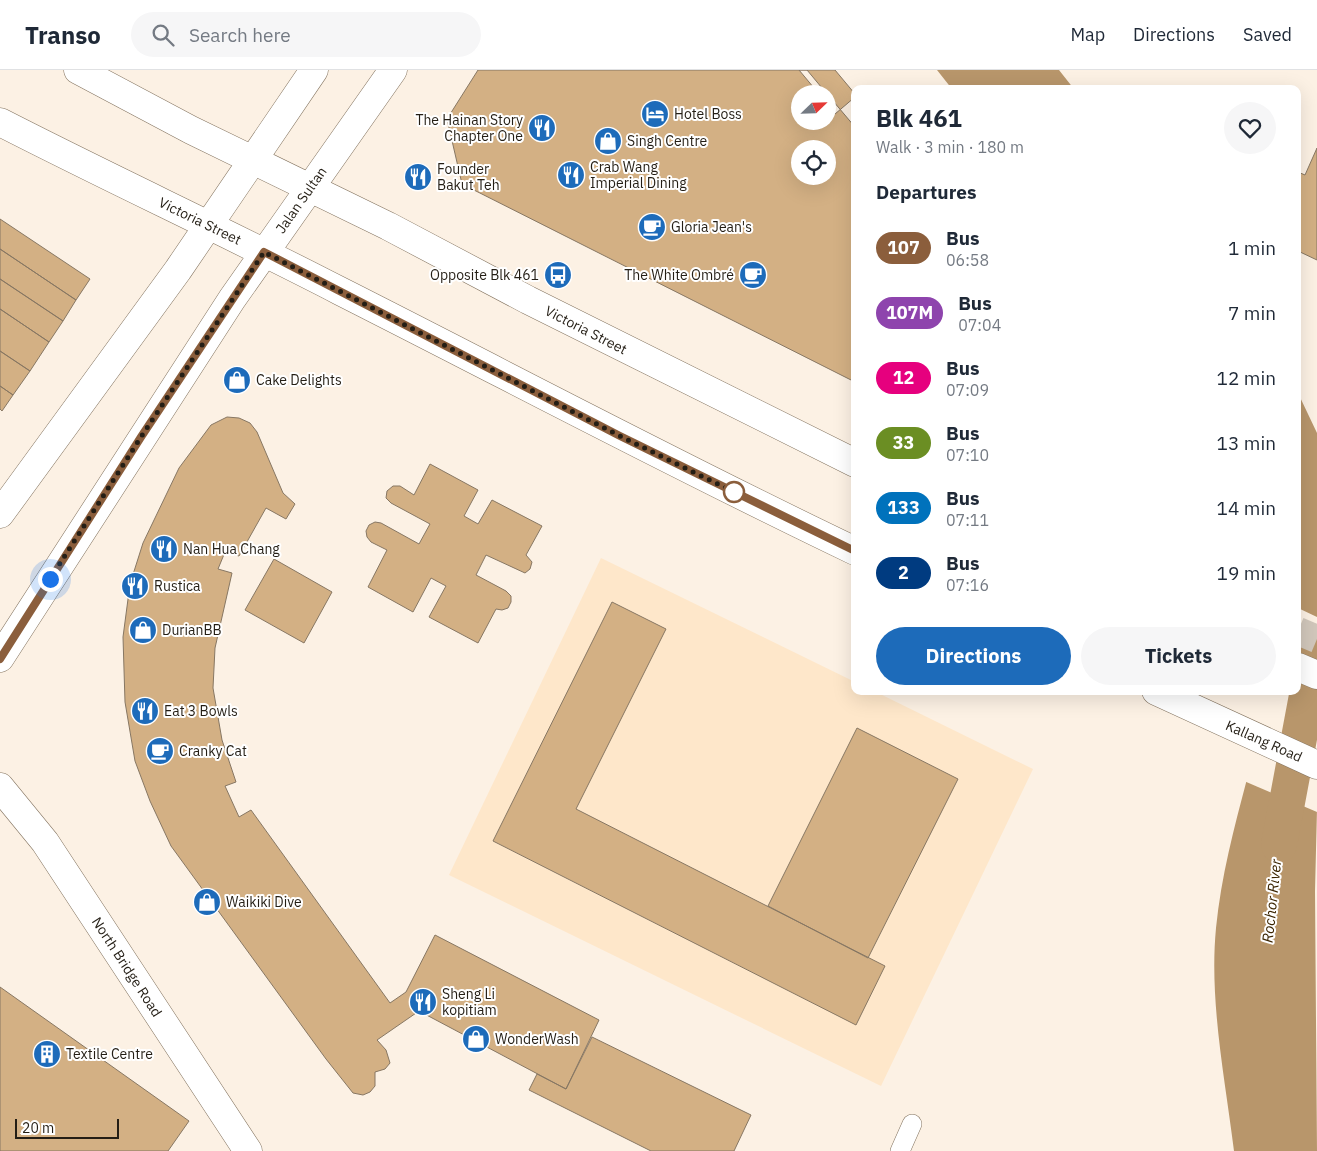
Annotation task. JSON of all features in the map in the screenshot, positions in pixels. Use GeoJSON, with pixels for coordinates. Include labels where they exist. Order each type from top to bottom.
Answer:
{"type":"FeatureCollection","features":[{"type":"Feature","properties":{"kind":"main road","name":"Victoria Street"},"geometry":{"type":"LineString","coordinates":[[78,70],[251,160],[388,226],[528,300],[851,461]]}},
{"type":"Feature","properties":{"kind":"main road"},"geometry":{"type":"LineString","coordinates":[[0,514],[208,225],[314,70]]}},
{"type":"Feature","properties":{"kind":"main road","name":"Jalan Sultan"},"geometry":{"type":"LineString","coordinates":[[0,658],[141,437],[264,252],[393,70]]}},
{"type":"Feature","properties":{"kind":"main road","name":"Victoria Street"},"geometry":{"type":"LineString","coordinates":[[0,122],[118,182],[264,252],[620,436],[851,549]]}},
{"type":"Feature","properties":{"kind":"main road"},"geometry":{"type":"LineString","coordinates":[[1301,667],[1317,675]]}},
{"type":"Feature","properties":{"kind":"main road","name":"Kallang Road"},"geometry":{"type":"LineString","coordinates":[[1164,695],[1317,765]]}},
{"type":"Feature","properties":{"kind":"main road","name":"North Bridge Road"},"geometry":{"type":"LineString","coordinates":[[0,787],[45,842],[242,1148]]}},
{"type":"Feature","properties":{"kind":"lane"},"geometry":{"type":"LineString","coordinates":[[900,1151],[912,1124]]}},
{"type":"Feature","properties":{"kind":"shaded area"},"geometry":{"type":"Polygon","coordinates":[[[601,558],[851,680],[851,695],[882,695],[1033,769],[881,1086],[449,875],[601,558]]]}},
{"type":"Feature","properties":{"kind":"water"},"geometry":{"type":"Polygon","coordinates":[[[937,70],[1059,70],[1071,85],[949,85],[937,70]]]}},
{"type":"Feature","properties":{"kind":"water"},"geometry":{"type":"Polygon","coordinates":[[[1301,399],[1317,433],[1317,635],[1301,627],[1301,399]]]}},
{"type":"Feature","properties":{"kind":"water"},"geometry":{"type":"Polygon","coordinates":[[[1247,779],[1317,809],[1315,891],[1317,1151],[1234,1151],[1216,1011],[1214,956],[1218,909],[1225,871],[1247,779]]]}},
{"type":"Feature","properties":{"kind":"pier"},"geometry":{"type":"Polygon","coordinates":[[[1301,609],[1317,617],[1317,637],[1301,629],[1301,609]]]}},
{"type":"Feature","properties":{"kind":"pier"},"geometry":{"type":"Polygon","coordinates":[[[1248,776],[1317,806],[1317,812],[1244,781],[1248,776]]]}},
{"type":"Feature","properties":{"kind":"building"},"geometry":{"type":"Polygon","coordinates":[[[478,70],[807,70],[820,85],[791,85],[791,130],[836,130],[836,104],[851,122],[851,380],[462,184],[447,119],[478,70]]]}},
{"type":"Feature","properties":{"kind":"building"},"geometry":{"type":"Polygon","coordinates":[[[799,70],[835,70],[851,89],[851,100],[836,113],[836,85],[812,85],[799,70]]]}},
{"type":"Feature","properties":{"kind":"building"},"geometry":{"type":"Polygon","coordinates":[[[1317,148],[1317,260],[1301,252],[1301,173],[1305,175],[1317,148]]]}},
{"type":"Feature","properties":{"kind":"building"},"geometry":{"type":"Polygon","coordinates":[[[0,219],[90,279],[76,300],[0,249],[0,219]]]}},
{"type":"Feature","properties":{"kind":"building"},"geometry":{"type":"Polygon","coordinates":[[[0,249],[76,300],[63,321],[0,279],[0,249]]]}},
{"type":"Feature","properties":{"kind":"building"},"geometry":{"type":"Polygon","coordinates":[[[0,279],[63,321],[49,342],[0,309],[0,279]]]}},
{"type":"Feature","properties":{"kind":"building"},"geometry":{"type":"Polygon","coordinates":[[[0,309],[49,342],[30,371],[0,351],[0,309]]]}},
{"type":"Feature","properties":{"kind":"building"},"geometry":{"type":"Polygon","coordinates":[[[0,351],[30,371],[13,395],[0,386],[0,351]]]}},
{"type":"Feature","properties":{"kind":"building"},"geometry":{"type":"Polygon","coordinates":[[[0,386],[13,395],[2,411],[0,409],[0,386]]]}},
{"type":"Feature","properties":{"kind":"building"},"geometry":{"type":"Polygon","coordinates":[[[227,417],[239,418],[250,423],[257,432],[283,493],[295,504],[286,519],[266,508],[239,556],[225,552],[218,569],[232,573],[215,648],[213,688],[222,740],[236,782],[225,786],[239,817],[251,810],[390,1003],[406,992],[435,935],[599,1020],[566,1089],[419,1011],[377,1040],[386,1050],[390,1063],[385,1069],[375,1072],[375,1086],[370,1092],[363,1095],[353,1093],[326,1059],[171,846],[150,801],[135,761],[125,702],[123,637],[130,584],[143,543],[179,468],[211,425],[227,417]]]}},
{"type":"Feature","properties":{"kind":"building"},"geometry":{"type":"Polygon","coordinates":[[[430,464],[478,490],[464,516],[478,524],[492,500],[542,526],[526,555],[532,562],[530,569],[525,573],[486,555],[476,575],[506,591],[511,596],[511,602],[508,608],[496,609],[478,643],[429,617],[446,586],[431,578],[413,612],[368,587],[387,550],[371,542],[367,537],[366,531],[369,525],[375,522],[381,523],[419,544],[430,524],[391,503],[386,498],[387,491],[393,486],[400,486],[414,495],[430,464]]]}},
{"type":"Feature","properties":{"kind":"building"},"geometry":{"type":"Polygon","coordinates":[[[274,559],[332,592],[304,643],[245,610],[274,559]]]}},
{"type":"Feature","properties":{"kind":"building"},"geometry":{"type":"Polygon","coordinates":[[[612,602],[666,629],[576,809],[885,966],[856,1025],[493,841],[612,602]]]}},
{"type":"Feature","properties":{"kind":"building"},"geometry":{"type":"Polygon","coordinates":[[[857,728],[958,779],[868,958],[768,906],[857,728]]]}},
{"type":"Feature","properties":{"kind":"building","name":"Textile Centre"},"geometry":{"type":"Polygon","coordinates":[[[0,987],[189,1121],[168,1151],[0,1151],[0,987]]]}},
{"type":"Feature","properties":{"kind":"building"},"geometry":{"type":"Polygon","coordinates":[[[592,1037],[751,1115],[734,1151],[651,1151],[529,1090],[537,1074],[566,1089],[592,1037]]]}},
{"type":"Feature","properties":{"kind":"waterway","name":"Rochor River"},"geometry":{"type":"LineString","coordinates":[[1279,845],[1317,642]]}},
{"type":"Feature","properties":{"kind":"tunnel"},"geometry":{"type":"LineString","coordinates":[[1301,632],[1317,639]]}},
{"type":"Feature","properties":{"kind":"bus line","name":"107"},"geometry":{"type":"LineString","coordinates":[[0,659],[141,437],[264,252],[620,436],[851,549]]}},
{"type":"Feature","properties":{"kind":"place","name":"Hotel Boss"},"geometry":{"type":"Point","coordinates":[655,114]}},
{"type":"Feature","properties":{"kind":"place","name":"The Hainan Story Chapter One"},"geometry":{"type":"Point","coordinates":[542,128]}},
{"type":"Feature","properties":{"kind":"place","name":"Singh Centre"},"geometry":{"type":"Point","coordinates":[608,141]}},
{"type":"Feature","properties":{"kind":"place","name":"Crab Wang Imperial Dining"},"geometry":{"type":"Point","coordinates":[571,175]}},
{"type":"Feature","properties":{"kind":"place","name":"Founder Bakut Teh"},"geometry":{"type":"Point","coordinates":[418,177]}},
{"type":"Feature","properties":{"kind":"place","name":"Gloria Jean's"},"geometry":{"type":"Point","coordinates":[652,227]}},
{"type":"Feature","properties":{"kind":"place","name":"Opposite Blk 461"},"geometry":{"type":"Point","coordinates":[558,275]}},
{"type":"Feature","properties":{"kind":"place","name":"The White Ombré"},"geometry":{"type":"Point","coordinates":[753,275]}},
{"type":"Feature","properties":{"kind":"place","name":"Cake Delights"},"geometry":{"type":"Point","coordinates":[237,380]}},
{"type":"Feature","properties":{"kind":"place","name":"Nan Hua Chang"},"geometry":{"type":"Point","coordinates":[164,549]}},
{"type":"Feature","properties":{"kind":"place","name":"Rustica"},"geometry":{"type":"Point","coordinates":[135,586]}},
{"type":"Feature","properties":{"kind":"place","name":"DurianBB"},"geometry":{"type":"Point","coordinates":[143,630]}},
{"type":"Feature","properties":{"kind":"place","name":"Eat 3 Bowls"},"geometry":{"type":"Point","coordinates":[145,711]}},
{"type":"Feature","properties":{"kind":"place","name":"Cranky Cat"},"geometry":{"type":"Point","coordinates":[160,751]}},
{"type":"Feature","properties":{"kind":"place","name":"Waikiki Dive"},"geometry":{"type":"Point","coordinates":[207,902]}},
{"type":"Feature","properties":{"kind":"place","name":"Sheng Li kopitiam"},"geometry":{"type":"Point","coordinates":[423,1002]}},
{"type":"Feature","properties":{"kind":"place","name":"WonderWash"},"geometry":{"type":"Point","coordinates":[476,1039]}},
{"type":"Feature","properties":{"kind":"place","name":"Textile Centre"},"geometry":{"type":"Point","coordinates":[47,1054]}},
{"type":"Feature","properties":{"kind":"route"},"geometry":{"type":"LineString","coordinates":[[50,579],[141,437],[264,252],[620,436],[736,493],[734,492]]}}]}
